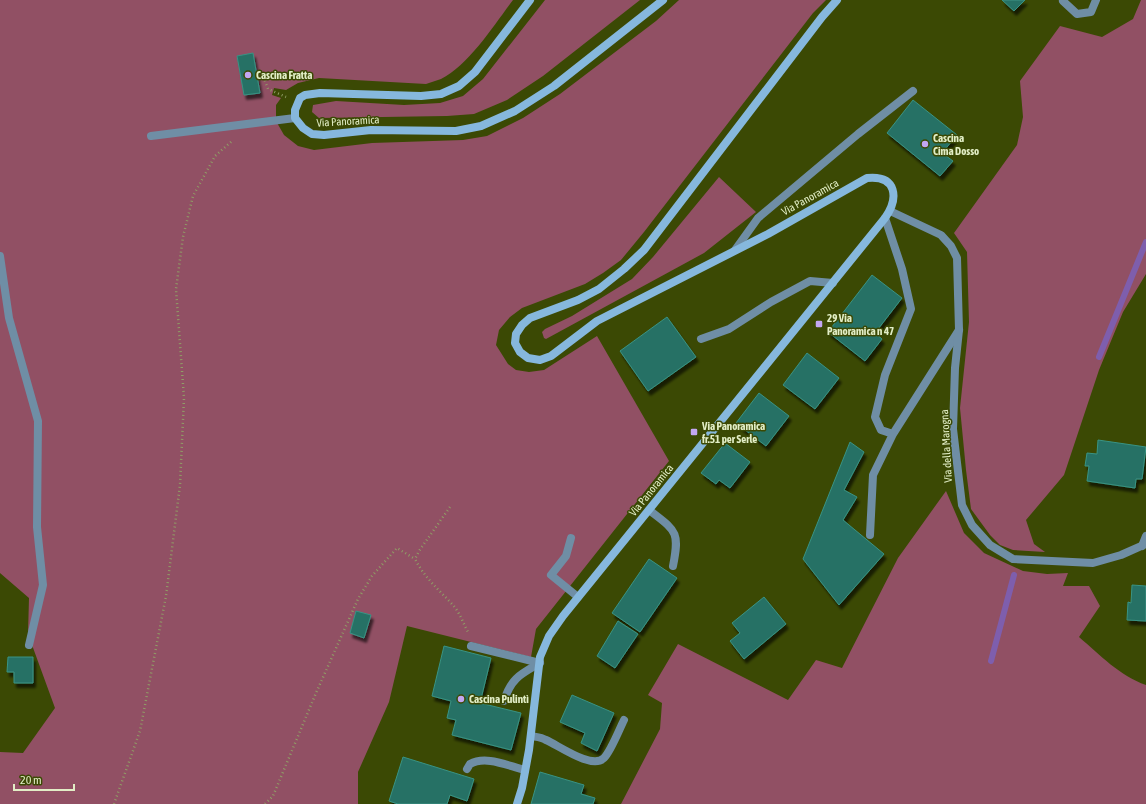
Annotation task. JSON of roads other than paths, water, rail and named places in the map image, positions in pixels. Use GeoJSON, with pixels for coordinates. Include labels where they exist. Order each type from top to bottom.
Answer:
{"type":"FeatureCollection","features":[{"type":"Feature","properties":{"kind":"street"},"geometry":{"type":"LineString","coordinates":[[151,136],[295,118],[297,104],[300,98],[305,95],[320,93],[421,96],[441,94],[459,86],[475,72],[530,0]]}},
{"type":"Feature","properties":{"kind":"street","name":"Via Panoramica"},"geometry":{"type":"LineString","coordinates":[[295,118],[303,128],[312,134],[324,135],[371,130],[456,131],[481,126],[515,111],[554,86],[663,0]]}},
{"type":"Feature","properties":{"kind":"street","name":"Via Panoramica"},"geometry":{"type":"LineString","coordinates":[[518,804],[531,736],[540,663],[549,636],[578,597],[888,214],[894,202],[894,192],[892,186],[886,180],[876,177],[867,178],[768,234],[597,320],[551,356],[540,360],[528,358],[520,352],[515,343],[516,334],[522,325],[530,318],[578,300],[599,288],[624,269],[644,250],[822,17],[837,0]]}},
{"type":"Feature","properties":{"kind":"street"},"geometry":{"type":"LineString","coordinates":[[1063,1],[1077,14],[1091,12],[1096,0]]}},
{"type":"Feature","properties":{"kind":"street"},"geometry":{"type":"LineString","coordinates":[[734,250],[758,218],[858,134],[913,91]]}},
{"type":"Feature","properties":{"kind":"street"},"geometry":{"type":"LineString","coordinates":[[888,214],[911,310],[885,375],[875,417],[881,430],[893,434]]}},
{"type":"Feature","properties":{"kind":"street","name":"Via della Marogna"},"geometry":{"type":"LineString","coordinates":[[888,214],[941,235],[951,246],[957,258],[959,330],[955,368],[953,429],[962,505],[972,525],[990,545],[1013,559],[1093,563],[1144,545]]}},
{"type":"Feature","properties":{"kind":"street"},"geometry":{"type":"LineString","coordinates":[[0,256],[9,318],[38,421],[37,527],[43,585],[29,645]]}},
{"type":"Feature","properties":{"kind":"street"},"geometry":{"type":"LineString","coordinates":[[701,339],[729,329],[771,302],[810,281],[833,283]]}},
{"type":"Feature","properties":{"kind":"street"},"geometry":{"type":"LineString","coordinates":[[870,535],[873,475],[893,434],[959,330]]}},
{"type":"Feature","properties":{"kind":"street"},"geometry":{"type":"LineString","coordinates":[[649,510],[672,528],[676,538],[676,551],[673,566]]}},
{"type":"Feature","properties":{"kind":"street"},"geometry":{"type":"LineString","coordinates":[[1144,545],[1146,536]]}},
{"type":"Feature","properties":{"kind":"street"},"geometry":{"type":"LineString","coordinates":[[571,538],[566,556],[551,575],[578,597]]}},
{"type":"Feature","properties":{"kind":"street"},"geometry":{"type":"LineString","coordinates":[[471,646],[540,663]]}},
{"type":"Feature","properties":{"kind":"street"},"geometry":{"type":"LineString","coordinates":[[504,701],[508,690],[518,676],[540,663]]}},
{"type":"Feature","properties":{"kind":"street"},"geometry":{"type":"LineString","coordinates":[[531,736],[544,739],[574,755],[592,762],[600,761],[606,757],[624,720]]}},
{"type":"Feature","properties":{"kind":"street"},"geometry":{"type":"LineString","coordinates":[[467,769],[470,764],[477,760],[488,760],[525,770]]}},
{"type":"Feature","properties":{"kind":"waterway"},"geometry":{"type":"LineString","coordinates":[[1099,357],[1146,242]]}},
{"type":"Feature","properties":{"kind":"waterway"},"geometry":{"type":"LineString","coordinates":[[991,661],[1014,575]]}},
{"type":"Feature","properties":{"kind":"place","name":"Cascina Fratta"},"geometry":{"type":"Point","coordinates":[248,75]}},
{"type":"Feature","properties":{"kind":"place","name":"Cascina Cima Dosso"},"geometry":{"type":"Point","coordinates":[925,144]}},
{"type":"Feature","properties":{"kind":"place","name":"29 Via Panoramica n 47"},"geometry":{"type":"Point","coordinates":[819,324]}},
{"type":"Feature","properties":{"kind":"place","name":"Via Panoramica fr.51 per Serle"},"geometry":{"type":"Point","coordinates":[694,432]}},
{"type":"Feature","properties":{"kind":"place","name":"Cascina Pulintì"},"geometry":{"type":"Point","coordinates":[461,699]}}]}
